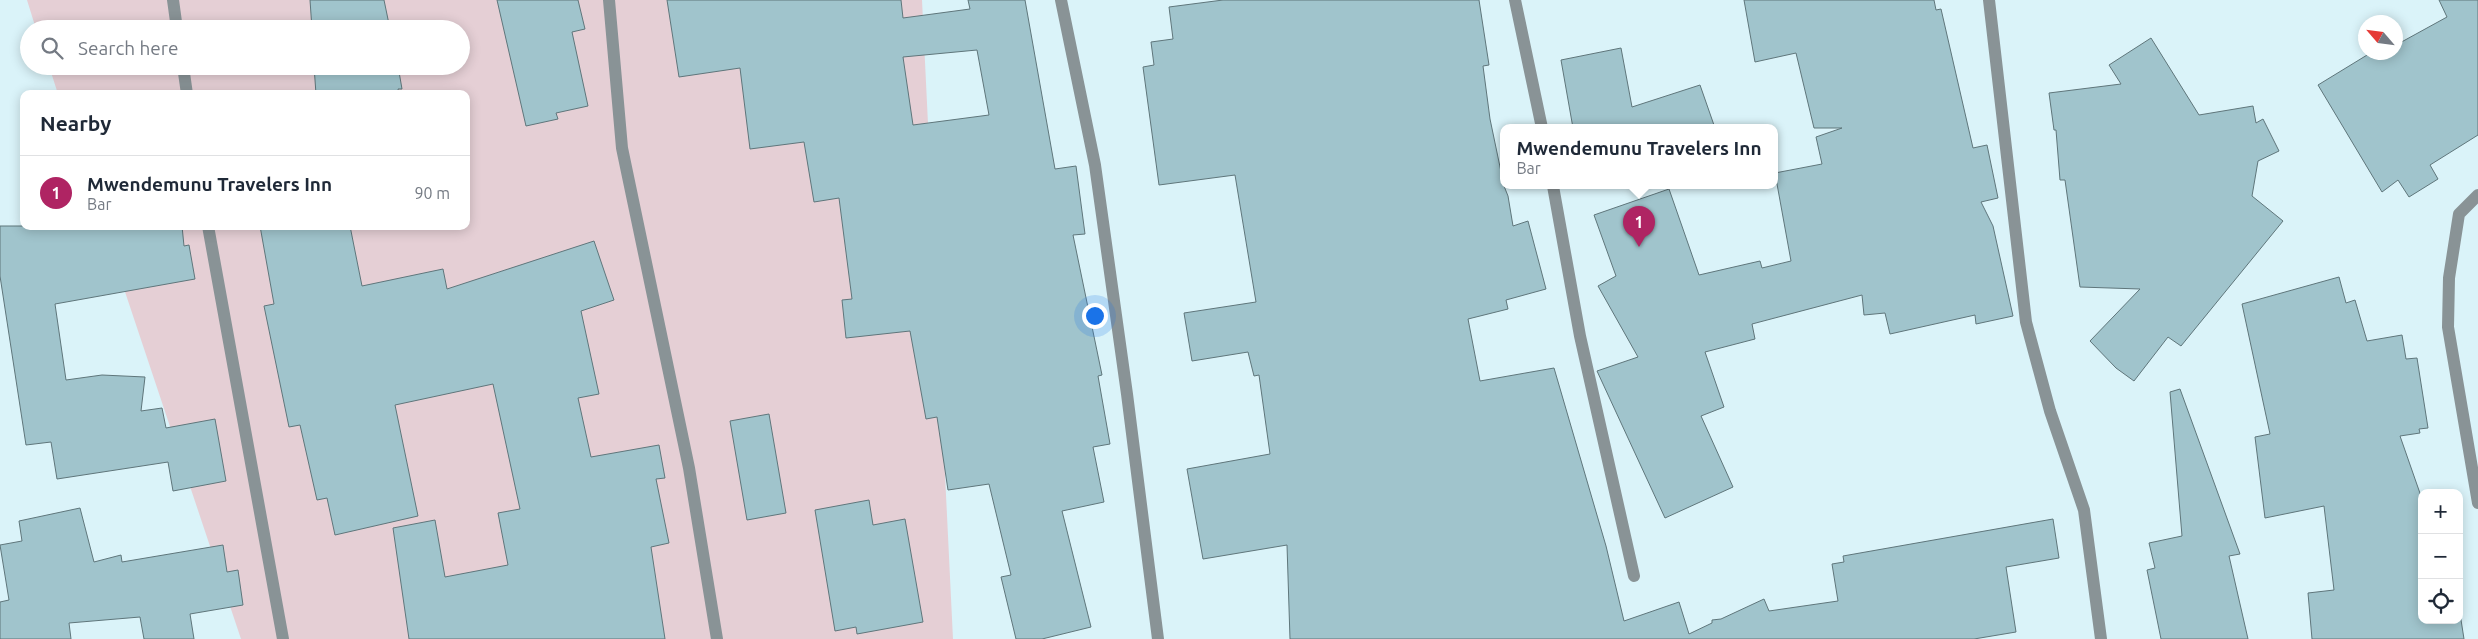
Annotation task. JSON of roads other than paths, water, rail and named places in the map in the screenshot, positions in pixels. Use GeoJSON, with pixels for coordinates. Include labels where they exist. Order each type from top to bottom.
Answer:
{"type":"FeatureCollection","features":[{"type":"Feature","properties":{"kind":"street"},"geometry":{"type":"LineString","coordinates":[[173,0],[176,20]]}},
{"type":"Feature","properties":{"kind":"street"},"geometry":{"type":"LineString","coordinates":[[609,0],[622,148],[689,468],[717,639]]}},
{"type":"Feature","properties":{"kind":"street"},"geometry":{"type":"LineString","coordinates":[[1060,0],[1095,165],[1127,394],[1158,639]]}},
{"type":"Feature","properties":{"kind":"street"},"geometry":{"type":"LineString","coordinates":[[1515,0],[1541,124]]}},
{"type":"Feature","properties":{"kind":"street"},"geometry":{"type":"LineString","coordinates":[[1989,0],[2026,322],[2050,411],[2084,510],[2101,639]]}},
{"type":"Feature","properties":{"kind":"street"},"geometry":{"type":"LineString","coordinates":[[184,75],[186,90]]}},
{"type":"Feature","properties":{"kind":"street"},"geometry":{"type":"LineString","coordinates":[[1554,189],[1580,336],[1634,576]]}},
{"type":"Feature","properties":{"kind":"street"},"geometry":{"type":"LineString","coordinates":[[2478,195],[2459,214],[2449,278],[2448,327],[2478,503]]}},
{"type":"Feature","properties":{"kind":"street"},"geometry":{"type":"LineString","coordinates":[[209,230],[283,639]]}},
{"type":"Feature","properties":{"kind":"place","name":"Mwendemunu Travelers Inn"},"geometry":{"type":"Point","coordinates":[1639,247]}}]}
